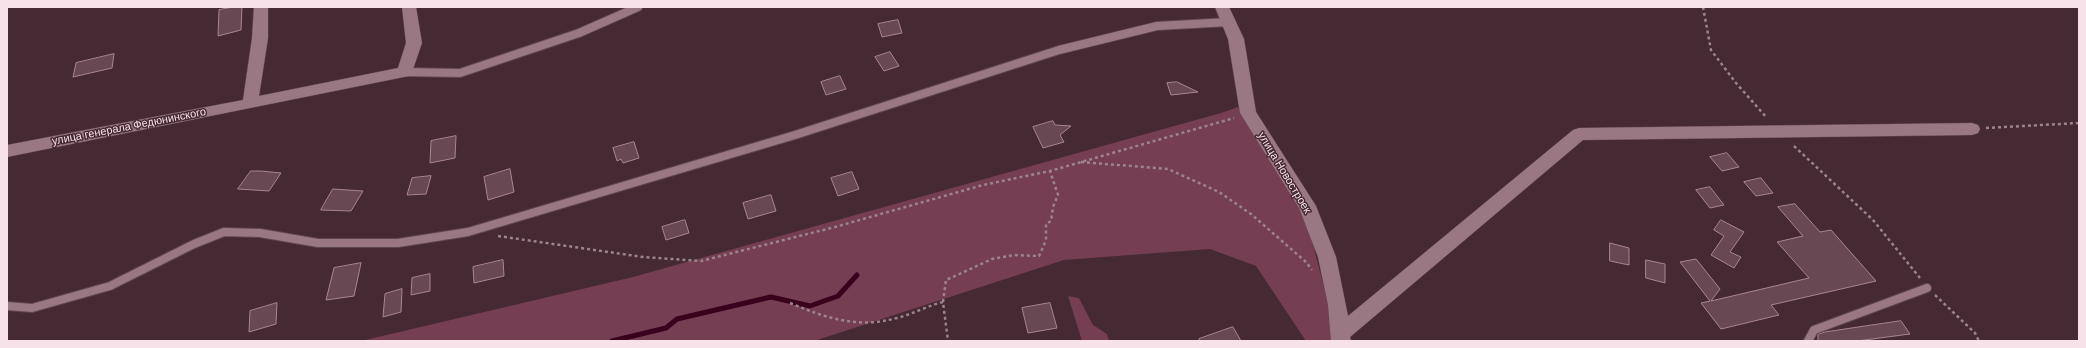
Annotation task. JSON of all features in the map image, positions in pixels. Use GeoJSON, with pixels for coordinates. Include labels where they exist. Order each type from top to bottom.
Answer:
{"type":"FeatureCollection","features":[{"type":"Feature","properties":{"kind":"street"},"geometry":{"type":"LineString","coordinates":[[250,104],[260,38],[261,7]]}},
{"type":"Feature","properties":{"kind":"street"},"geometry":{"type":"LineString","coordinates":[[404,72],[414,43],[409,7]]}},
{"type":"Feature","properties":{"kind":"street","name":"улица Новостроек"},"geometry":{"type":"LineString","coordinates":[[1222,7],[1236,39],[1248,113],[1307,206],[1327,257],[1337,305],[1341,338]]}},
{"type":"Feature","properties":{"kind":"street","name":"улица генерала Федюнинского"},"geometry":{"type":"LineString","coordinates":[[7,151],[250,104],[404,72]]}},
{"type":"Feature","properties":{"kind":"street"},"geometry":{"type":"LineString","coordinates":[[1341,338],[1579,134],[1972,129]]}},
{"type":"Feature","properties":{"kind":"lane"},"geometry":{"type":"LineString","coordinates":[[404,72],[460,73],[579,33],[638,7]]}},
{"type":"Feature","properties":{"kind":"lane"},"geometry":{"type":"LineString","coordinates":[[7,306],[32,308],[110,286],[194,244],[224,232],[260,233],[326,243],[398,243],[468,232],[795,135],[1059,50],[1157,26],[1229,22]]}},
{"type":"Feature","properties":{"kind":"lane"},"geometry":{"type":"LineString","coordinates":[[1808,341],[1814,330],[1927,288]]}},
{"type":"Feature","properties":{"kind":"path"},"geometry":{"type":"LineString","coordinates":[[1703,7],[1711,50],[1736,83],[1779,132],[1873,220],[1927,288],[1975,333],[1979,341]]}},
{"type":"Feature","properties":{"kind":"path"},"geometry":{"type":"LineString","coordinates":[[497,236],[590,248],[643,257],[701,261],[836,227],[983,185],[1050,171],[1248,113]]}},
{"type":"Feature","properties":{"kind":"path"},"geometry":{"type":"LineString","coordinates":[[1972,129],[2079,123]]}},
{"type":"Feature","properties":{"kind":"path"},"geometry":{"type":"LineString","coordinates":[[1079,162],[1168,169],[1219,192],[1251,214],[1306,262],[1315,275]]}},
{"type":"Feature","properties":{"kind":"path"},"geometry":{"type":"LineString","coordinates":[[948,341],[943,302],[943,292],[946,280],[992,259],[1014,255],[1039,256],[1044,249],[1047,239],[1046,224],[1051,221],[1053,207],[1058,195],[1050,171]]}},
{"type":"Feature","properties":{"kind":"path"},"geometry":{"type":"LineString","coordinates":[[790,302],[821,316],[849,323],[866,324],[897,318],[943,302]]}},
{"type":"Feature","properties":{"kind":"shaded area"},"geometry":{"type":"Polygon","coordinates":[[[1238,107],[1307,222],[1330,310],[1331,341],[1306,341],[1256,266],[1210,249],[1064,260],[814,341],[361,341],[633,277],[1238,107]]]}},
{"type":"Feature","properties":{"kind":"shaded area"},"geometry":{"type":"Polygon","coordinates":[[[1068,296],[1079,298],[1093,325],[1107,334],[1109,341],[1082,341],[1068,296]]]}},
{"type":"Feature","properties":{"kind":"building"},"geometry":{"type":"Polygon","coordinates":[[[242,7],[241,30],[218,36],[219,10],[242,7]]]}},
{"type":"Feature","properties":{"kind":"building"},"geometry":{"type":"Polygon","coordinates":[[[898,20],[902,33],[882,37],[878,24],[898,20]]]}},
{"type":"Feature","properties":{"kind":"building"},"geometry":{"type":"Polygon","coordinates":[[[890,52],[899,66],[884,71],[875,57],[890,52]]]}},
{"type":"Feature","properties":{"kind":"building"},"geometry":{"type":"Polygon","coordinates":[[[114,54],[112,68],[73,77],[76,63],[114,54]]]}},
{"type":"Feature","properties":{"kind":"building"},"geometry":{"type":"Polygon","coordinates":[[[840,76],[846,89],[826,95],[821,82],[840,76]]]}},
{"type":"Feature","properties":{"kind":"building"},"geometry":{"type":"Polygon","coordinates":[[[1177,82],[1198,92],[1171,95],[1167,83],[1177,82]]]}},
{"type":"Feature","properties":{"kind":"building"},"geometry":{"type":"Polygon","coordinates":[[[1053,121],[1055,125],[1071,126],[1060,135],[1064,142],[1043,148],[1033,127],[1053,121]]]}},
{"type":"Feature","properties":{"kind":"building"},"geometry":{"type":"Polygon","coordinates":[[[456,136],[455,158],[430,163],[431,141],[456,136]]]}},
{"type":"Feature","properties":{"kind":"building"},"geometry":{"type":"Polygon","coordinates":[[[634,142],[639,158],[623,163],[621,159],[617,161],[613,148],[634,142]]]}},
{"type":"Feature","properties":{"kind":"building"},"geometry":{"type":"Polygon","coordinates":[[[1727,153],[1739,167],[1722,171],[1710,157],[1727,153]]]}},
{"type":"Feature","properties":{"kind":"building"},"geometry":{"type":"Polygon","coordinates":[[[510,169],[514,192],[488,200],[484,177],[510,169]]]}},
{"type":"Feature","properties":{"kind":"building"},"geometry":{"type":"Polygon","coordinates":[[[251,171],[281,173],[269,191],[238,189],[251,171]]]}},
{"type":"Feature","properties":{"kind":"building"},"geometry":{"type":"Polygon","coordinates":[[[852,172],[859,189],[838,196],[831,178],[852,172]]]}},
{"type":"Feature","properties":{"kind":"building"},"geometry":{"type":"Polygon","coordinates":[[[431,176],[426,194],[407,195],[412,178],[431,176]]]}},
{"type":"Feature","properties":{"kind":"building"},"geometry":{"type":"Polygon","coordinates":[[[1761,178],[1773,193],[1756,196],[1744,182],[1761,178]]]}},
{"type":"Feature","properties":{"kind":"building"},"geometry":{"type":"Polygon","coordinates":[[[1710,187],[1724,205],[1710,208],[1696,190],[1710,187]]]}},
{"type":"Feature","properties":{"kind":"building"},"geometry":{"type":"Polygon","coordinates":[[[333,189],[363,191],[351,211],[321,210],[333,189]]]}},
{"type":"Feature","properties":{"kind":"building"},"geometry":{"type":"Polygon","coordinates":[[[771,195],[776,211],[748,219],[743,203],[771,195]]]}},
{"type":"Feature","properties":{"kind":"building"},"geometry":{"type":"Polygon","coordinates":[[[1795,204],[1820,232],[1831,230],[1876,281],[1771,305],[1779,315],[1721,329],[1701,303],[1710,301],[1680,262],[1696,259],[1720,289],[1711,301],[1809,278],[1777,242],[1803,236],[1778,207],[1795,204]]]}},
{"type":"Feature","properties":{"kind":"building"},"geometry":{"type":"Polygon","coordinates":[[[685,220],[689,233],[666,240],[662,227],[685,220]]]}},
{"type":"Feature","properties":{"kind":"building"},"geometry":{"type":"Polygon","coordinates":[[[1721,220],[1744,232],[1730,252],[1741,257],[1734,268],[1711,255],[1724,236],[1714,230],[1721,220]]]}},
{"type":"Feature","properties":{"kind":"building"},"geometry":{"type":"Polygon","coordinates":[[[1610,243],[1629,248],[1629,265],[1610,261],[1610,243]]]}},
{"type":"Feature","properties":{"kind":"building"},"geometry":{"type":"Polygon","coordinates":[[[503,260],[504,276],[474,283],[473,267],[503,260]]]}},
{"type":"Feature","properties":{"kind":"building"},"geometry":{"type":"Polygon","coordinates":[[[1646,260],[1665,264],[1665,283],[1646,278],[1646,260]]]}},
{"type":"Feature","properties":{"kind":"building"},"geometry":{"type":"Polygon","coordinates":[[[361,263],[354,296],[326,300],[334,268],[361,263]]]}},
{"type":"Feature","properties":{"kind":"building"},"geometry":{"type":"Polygon","coordinates":[[[430,274],[430,291],[411,295],[412,278],[430,274]]]}},
{"type":"Feature","properties":{"kind":"building"},"geometry":{"type":"Polygon","coordinates":[[[402,289],[401,312],[383,317],[385,294],[402,289]]]}},
{"type":"Feature","properties":{"kind":"building"},"geometry":{"type":"Polygon","coordinates":[[[277,303],[276,324],[249,332],[250,311],[277,303]]]}},
{"type":"Feature","properties":{"kind":"building"},"geometry":{"type":"Polygon","coordinates":[[[1050,303],[1057,328],[1028,333],[1022,308],[1050,303]]]}},
{"type":"Feature","properties":{"kind":"building"},"geometry":{"type":"Polygon","coordinates":[[[1901,321],[1910,334],[1857,341],[1818,341],[1818,334],[1825,332],[1901,321]]]}},
{"type":"Feature","properties":{"kind":"building"},"geometry":{"type":"Polygon","coordinates":[[[1233,327],[1241,341],[1199,341],[1199,339],[1233,327]]]}},
{"type":"Feature","properties":{"kind":"waterway"},"geometry":{"type":"LineString","coordinates":[[612,341],[666,328],[677,319],[771,297],[810,306],[838,296],[857,275]]}}]}
